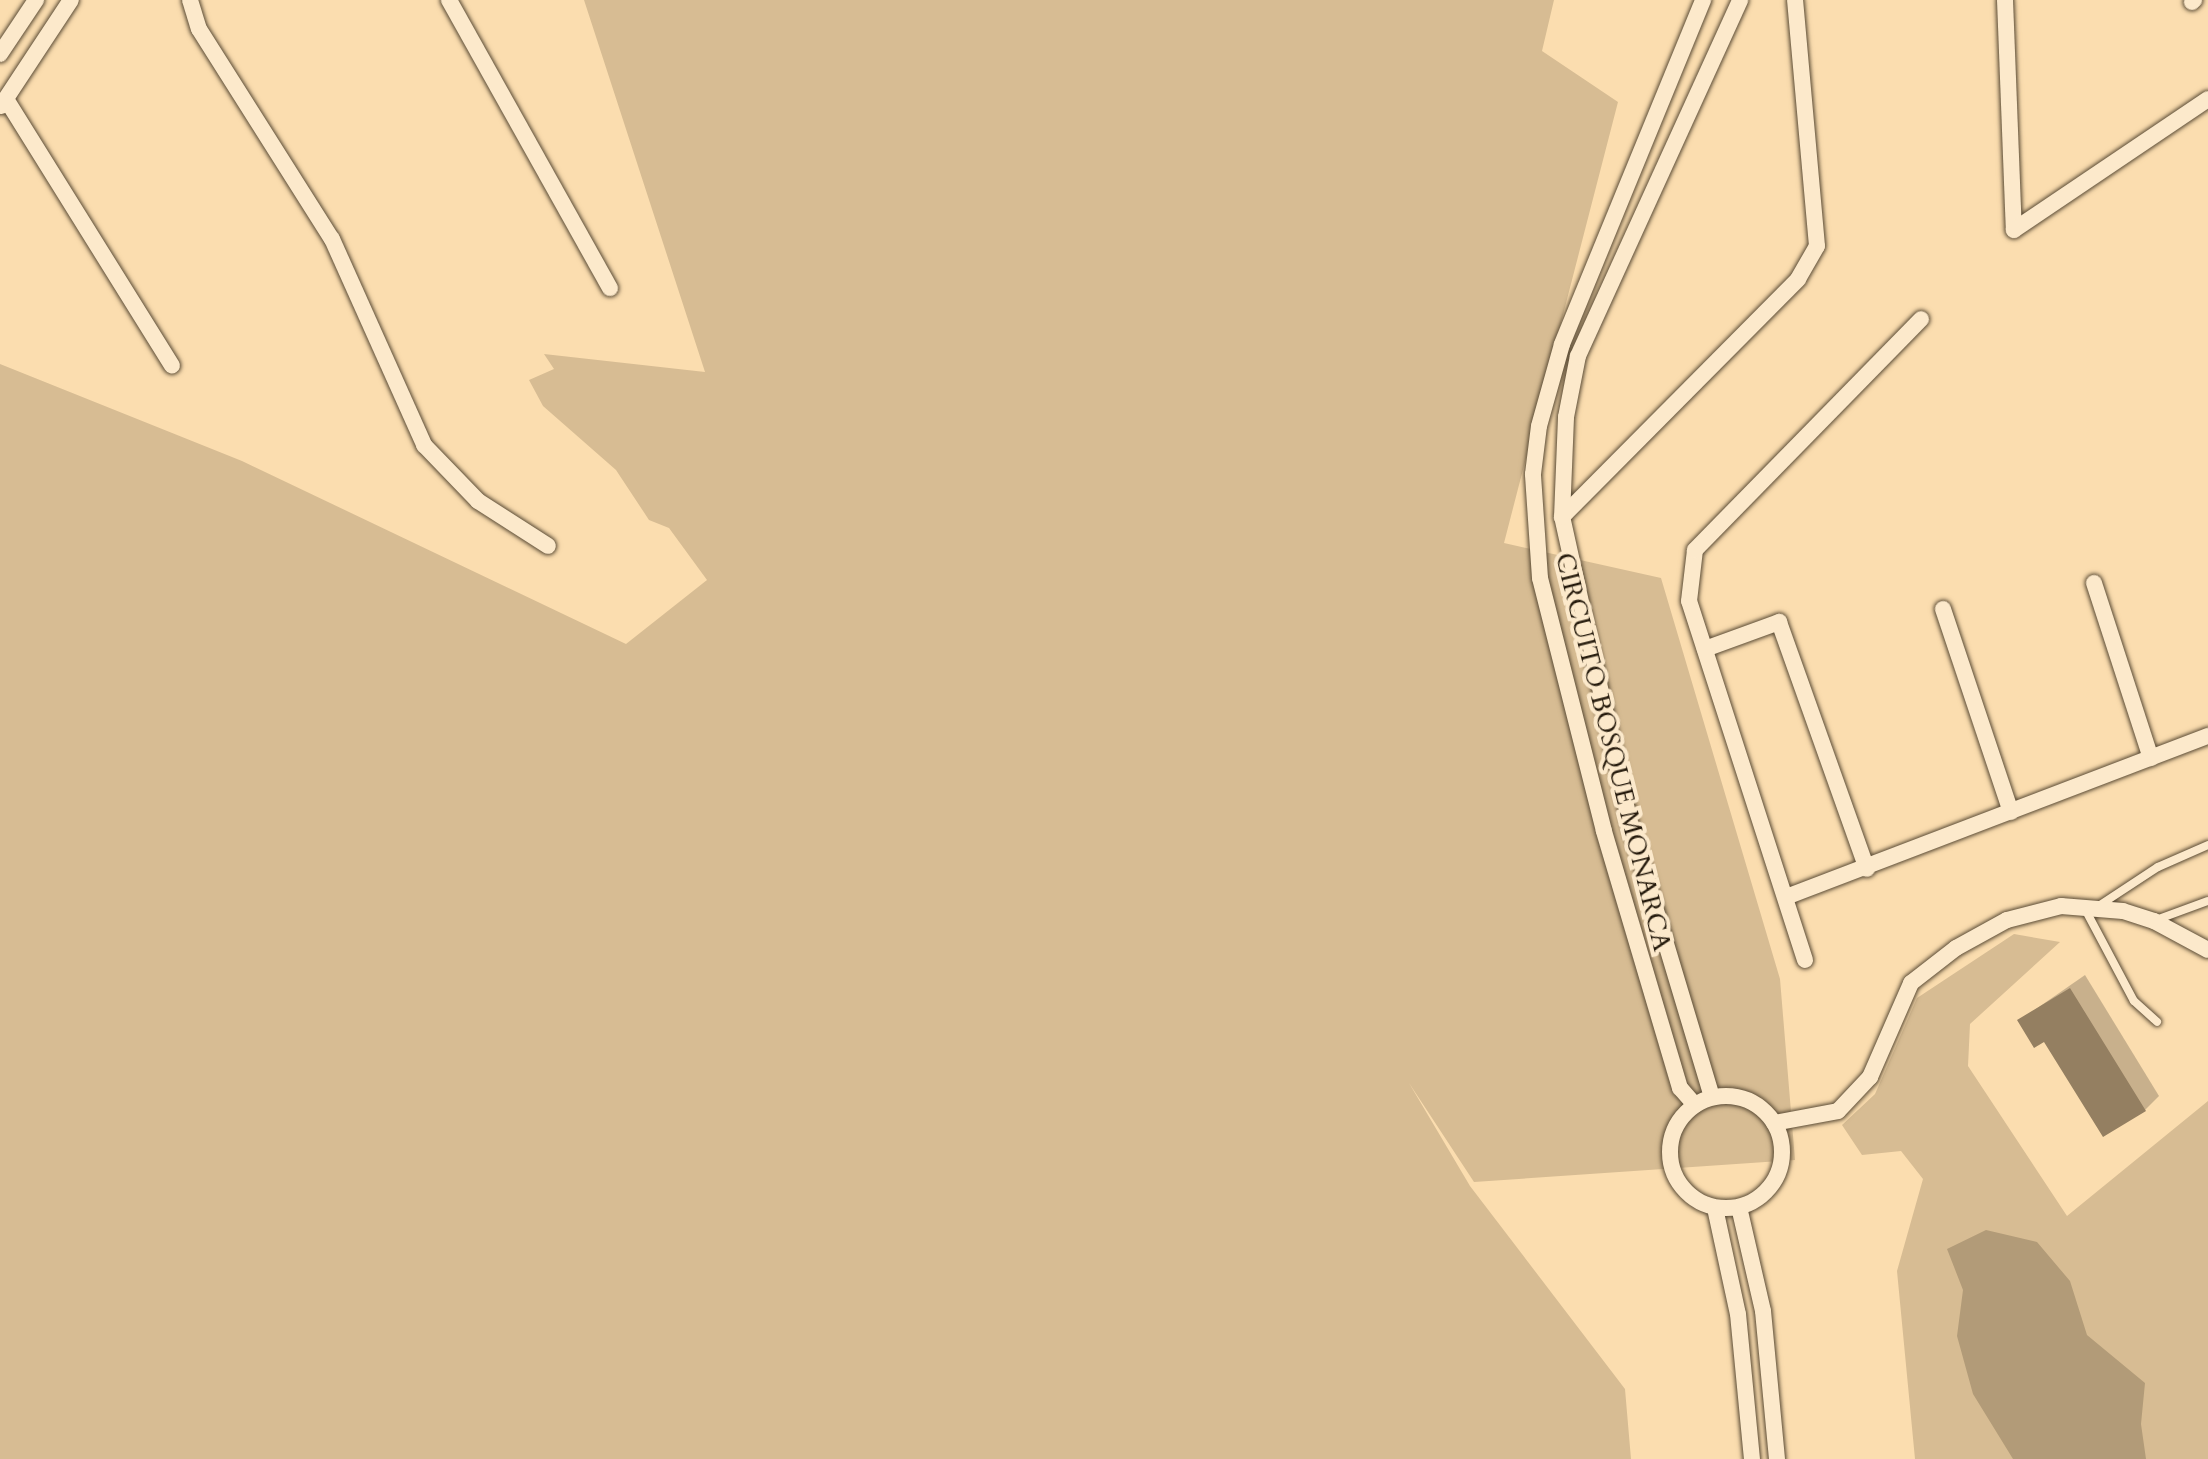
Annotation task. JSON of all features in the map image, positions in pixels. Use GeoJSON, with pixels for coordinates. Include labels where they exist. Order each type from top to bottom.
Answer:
{"type":"FeatureCollection","features":[{"type":"Feature","properties":{"kind":"street"},"geometry":{"type":"LineString","coordinates":[[0,54],[36,0]]}},
{"type":"Feature","properties":{"kind":"street"},"geometry":{"type":"LineString","coordinates":[[71,0],[3,103],[172,366]]}},
{"type":"Feature","properties":{"kind":"street"},"geometry":{"type":"LineString","coordinates":[[190,0],[199,29],[332,239],[424,445],[478,501],[548,546]]}},
{"type":"Feature","properties":{"kind":"street"},"geometry":{"type":"LineString","coordinates":[[449,0],[610,288]]}},
{"type":"Feature","properties":{"kind":"street","name":"CIRCUITO BOSQUE MONARCA"},"geometry":{"type":"LineString","coordinates":[[1695,1105],[1680,1088],[1600,816],[1540,578],[1533,474],[1539,426],[1562,344],[1703,0]]}},
{"type":"Feature","properties":{"kind":"street","name":"CIRCUITO BOSQUE MONARCA"},"geometry":{"type":"LineString","coordinates":[[1712,1097],[1630,823],[1562,517],[1566,417],[1578,356],[1740,0]]}},
{"type":"Feature","properties":{"kind":"street"},"geometry":{"type":"LineString","coordinates":[[1562,517],[1798,279],[1817,246],[1795,0]]}},
{"type":"Feature","properties":{"kind":"street"},"geometry":{"type":"LineString","coordinates":[[2005,0],[2014,230],[2208,99]]}},
{"type":"Feature","properties":{"kind":"street"},"geometry":{"type":"LineString","coordinates":[[1805,960],[1689,601],[1695,550],[1921,319]]}},
{"type":"Feature","properties":{"kind":"street"},"geometry":{"type":"LineString","coordinates":[[2094,583],[2151,758]]}},
{"type":"Feature","properties":{"kind":"street"},"geometry":{"type":"LineString","coordinates":[[1943,609],[2011,812]]}},
{"type":"Feature","properties":{"kind":"street"},"geometry":{"type":"LineString","coordinates":[[1705,649],[1779,622],[1867,869]]}},
{"type":"Feature","properties":{"kind":"street"},"geometry":{"type":"LineString","coordinates":[[1786,897],[1867,869],[2208,736]]}},
{"type":"Feature","properties":{"kind":"street"},"geometry":{"type":"LineString","coordinates":[[1774,1123],[1838,1111],[1870,1077],[1911,983],[1956,948],[2007,920],[2061,906],[2089,908],[2154,921],[2208,950]]}},
{"type":"Feature","properties":{"kind":"street"},"geometry":{"type":"LineString","coordinates":[[1712,1097],[1748,1100],[1774,1123],[1782,1143],[1774,1183],[1758,1199],[1739,1207],[1715,1208],[1683,1189],[1669,1154],[1672,1135],[1695,1105],[1712,1097]]}},
{"type":"Feature","properties":{"kind":"street"},"geometry":{"type":"LineString","coordinates":[[1739,1207],[1763,1311],[1777,1459]]}},
{"type":"Feature","properties":{"kind":"street"},"geometry":{"type":"LineString","coordinates":[[1715,1208],[1738,1314],[1752,1459]]}},
{"type":"Feature","properties":{"kind":"lane"},"geometry":{"type":"LineString","coordinates":[[2157,1022],[2134,1001],[2089,908],[2158,867],[2208,845]]}},
{"type":"Feature","properties":{"kind":"lane"},"geometry":{"type":"LineString","coordinates":[[2154,921],[2208,901]]}},
{"type":"Feature","properties":{"kind":"shaded area"},"geometry":{"type":"Polygon","coordinates":[[[584,0],[1554,0],[1542,51],[1618,102],[1504,543],[1661,578],[1780,979],[1795,1160],[1474,1182],[1409,1083],[1470,1186],[1625,1389],[1631,1459],[0,1459],[0,364],[242,461],[626,644],[707,580],[669,528],[649,520],[616,470],[543,406],[529,380],[554,369],[544,354],[705,372],[584,0]]]}},
{"type":"Feature","properties":{"kind":"shaded area"},"geometry":{"type":"Polygon","coordinates":[[[2014,934],[2060,942],[1970,1024],[1968,1066],[2067,1216],[2208,1101],[2208,1459],[1915,1459],[1897,1271],[1923,1179],[1901,1151],[1862,1155],[1842,1125],[1875,1094],[1917,998],[2014,934]]]}},
{"type":"Feature","properties":{"kind":"shaded area"},"geometry":{"type":"Polygon","coordinates":[[[1986,1230],[2037,1242],[2070,1281],[2087,1335],[2145,1383],[2141,1424],[2146,1459],[2013,1459],[1973,1394],[1957,1336],[1963,1290],[1947,1249],[1986,1230]]]}},
{"type":"Feature","properties":{"kind":"building"},"geometry":{"type":"Polygon","coordinates":[[[2070,988],[2146,1111],[2103,1137],[2044,1042],[2034,1048],[2017,1020],[2070,988]]]}}]}
